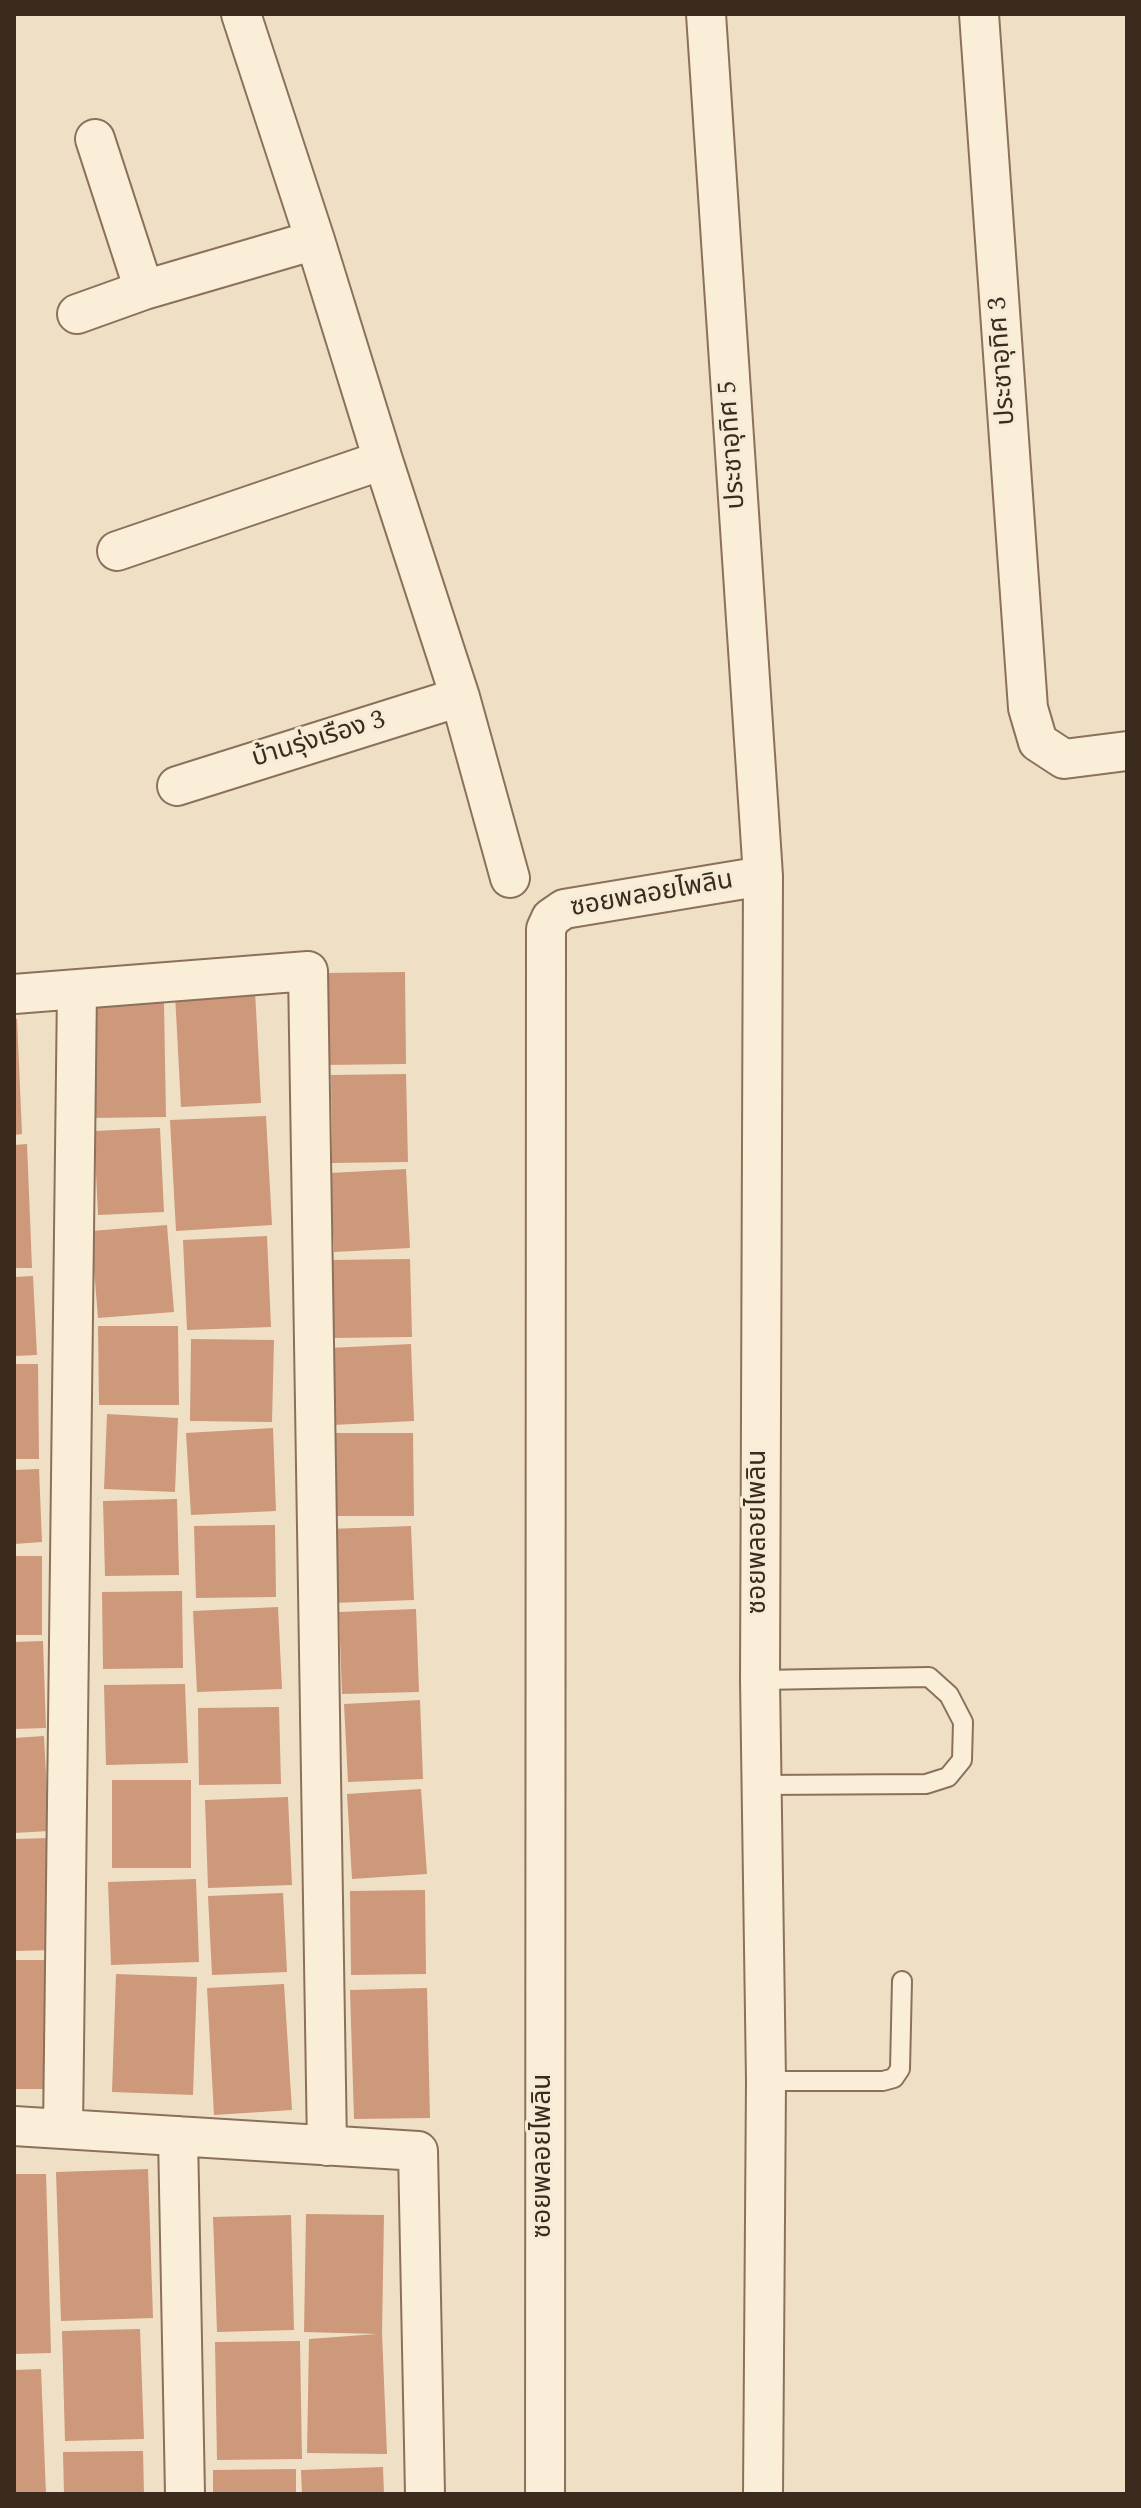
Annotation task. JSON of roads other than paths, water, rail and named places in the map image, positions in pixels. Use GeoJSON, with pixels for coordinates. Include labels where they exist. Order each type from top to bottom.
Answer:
{"type":"FeatureCollection","features":[{"type":"Feature","properties":{"kind":"street"},"geometry":{"type":"LineString","coordinates":[[241,14],[460,697],[510,878]]}},
{"type":"Feature","properties":{"kind":"street","name":"ประชาอุทิศ 5"},"geometry":{"type":"LineString","coordinates":[[706,14],[763,876]]}},
{"type":"Feature","properties":{"kind":"street","name":"ประชาอุทิศ 3"},"geometry":{"type":"LineString","coordinates":[[979,14],[1028,708],[1038,742],[1064,759],[1127,751]]}},
{"type":"Feature","properties":{"kind":"street"},"geometry":{"type":"LineString","coordinates":[[95,139],[144,290]]}},
{"type":"Feature","properties":{"kind":"street"},"geometry":{"type":"LineString","coordinates":[[77,314],[144,290],[315,240]]}},
{"type":"Feature","properties":{"kind":"street"},"geometry":{"type":"LineString","coordinates":[[117,551],[383,460]]}},
{"type":"Feature","properties":{"kind":"street","name":"บ้านรุ่งเรือง 3"},"geometry":{"type":"LineString","coordinates":[[177,786],[460,697]]}},
{"type":"Feature","properties":{"kind":"street","name":"ซอยพลอยไพลิน"},"geometry":{"type":"LineString","coordinates":[[545,2494],[546,929],[551,918],[564,909],[763,876],[760,1680],[766,2081],[763,2494]]}},
{"type":"Feature","properties":{"kind":"street"},"geometry":{"type":"LineString","coordinates":[[14,994],[308,971],[327,2146]]}},
{"type":"Feature","properties":{"kind":"street"},"geometry":{"type":"LineString","coordinates":[[63,2129],[77,989]]}},
{"type":"Feature","properties":{"kind":"street"},"geometry":{"type":"LineString","coordinates":[[14,2126],[418,2151],[425,2494]]}},
{"type":"Feature","properties":{"kind":"street"},"geometry":{"type":"LineString","coordinates":[[178,2136],[185,2494]]}},
{"type":"Feature","properties":{"kind":"lane"},"geometry":{"type":"LineString","coordinates":[[760,1680],[929,1677],[949,1695],[963,1722],[962,1760],[948,1777],[926,1784],[761,1785]]}},
{"type":"Feature","properties":{"kind":"lane"},"geometry":{"type":"LineString","coordinates":[[766,2081],[883,2081],[894,2078],[900,2069],[902,1981]]}}]}
